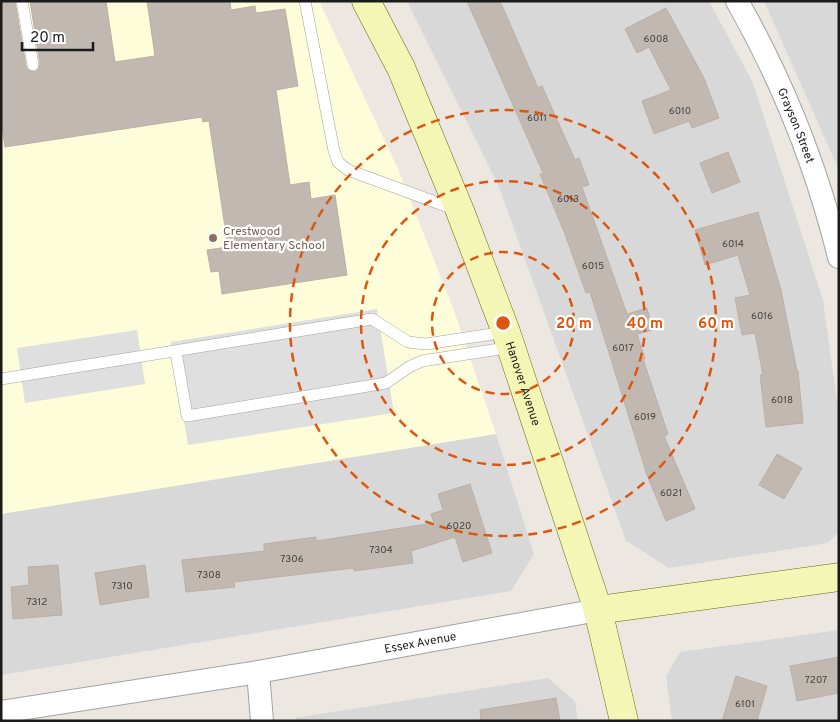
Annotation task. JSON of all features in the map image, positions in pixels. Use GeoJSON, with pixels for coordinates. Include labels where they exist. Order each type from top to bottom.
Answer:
{"type":"FeatureCollection","features":[{"type":"Feature","properties":{"kind":"street","name":"Hanover Avenue"},"geometry":{"type":"LineString","coordinates":[[366,1],[400,68],[460,211],[509,339],[598,610],[624,721]]}},
{"type":"Feature","properties":{"kind":"street","name":"Grayson Street"},"geometry":{"type":"LineString","coordinates":[[736,1],[781,89],[810,161],[839,257]]}},
{"type":"Feature","properties":{"kind":"street","name":"Essex Avenue"},"geometry":{"type":"LineString","coordinates":[[1,712],[258,672],[598,610],[839,577]]}},
{"type":"Feature","properties":{"kind":"street"},"geometry":{"type":"LineString","coordinates":[[258,672],[262,721]]}},
{"type":"Feature","properties":{"kind":"lane"},"geometry":{"type":"LineString","coordinates":[[22,1],[33,65]]}},
{"type":"Feature","properties":{"kind":"lane"},"geometry":{"type":"LineString","coordinates":[[305,1],[334,151],[338,162],[348,170],[460,211]]}},
{"type":"Feature","properties":{"kind":"lane"},"geometry":{"type":"LineString","coordinates":[[1,379],[372,319],[408,342],[426,344],[509,339]]}},
{"type":"Feature","properties":{"kind":"lane"},"geometry":{"type":"LineString","coordinates":[[176,352],[187,416],[386,383],[409,367],[422,361],[509,339]]}},
{"type":"Feature","properties":{"kind":"shaded area","name":"Crestwood Elementary School"},"geometry":{"type":"Polygon","coordinates":[[[1,1],[319,1],[398,169],[453,308],[496,434],[1,514],[1,1]]]}},
{"type":"Feature","properties":{"kind":"shaded area"},"geometry":{"type":"Polygon","coordinates":[[[407,1],[709,1],[753,83],[823,300],[839,416],[839,532],[828,543],[669,568],[626,541],[499,187],[407,1]]]}},
{"type":"Feature","properties":{"kind":"shaded area"},"geometry":{"type":"Polygon","coordinates":[[[764,1],[839,1],[839,170],[764,1]]]}},
{"type":"Feature","properties":{"kind":"shaded area"},"geometry":{"type":"Polygon","coordinates":[[[377,309],[394,413],[188,445],[171,342],[377,309]]]}},
{"type":"Feature","properties":{"kind":"shaded area"},"geometry":{"type":"Polygon","coordinates":[[[137,330],[145,384],[25,403],[17,348],[137,330]]]}},
{"type":"Feature","properties":{"kind":"shaded area"},"geometry":{"type":"Polygon","coordinates":[[[496,434],[534,554],[511,591],[1,675],[1,514],[496,434]]]}},
{"type":"Feature","properties":{"kind":"shaded area"},"geometry":{"type":"Polygon","coordinates":[[[839,630],[839,721],[672,721],[666,676],[680,652],[839,630]]]}},
{"type":"Feature","properties":{"kind":"shaded area"},"geometry":{"type":"Polygon","coordinates":[[[548,678],[575,701],[578,721],[295,721],[295,718],[548,678]]]}},
{"type":"Feature","properties":{"kind":"building"},"geometry":{"type":"Polygon","coordinates":[[[1,1],[15,1],[26,66],[28,70],[34,72],[38,70],[40,64],[30,1],[106,1],[115,62],[155,56],[147,1],[230,1],[231,10],[255,6],[256,13],[285,9],[298,86],[276,90],[290,185],[309,182],[311,199],[335,195],[347,275],[222,294],[219,271],[211,272],[207,250],[228,247],[209,121],[203,122],[202,117],[5,147],[1,120],[1,1]]]}},
{"type":"Feature","properties":{"kind":"building"},"geometry":{"type":"Polygon","coordinates":[[[467,1],[500,1],[538,88],[542,86],[575,160],[579,158],[589,185],[582,187],[627,314],[647,308],[653,330],[637,334],[645,359],[643,359],[668,434],[664,436],[695,509],[666,521],[647,475],[590,292],[586,293],[565,234],[540,174],[543,173],[467,1]]]}},
{"type":"Feature","properties":{"kind":"building"},"geometry":{"type":"Polygon","coordinates":[[[666,8],[704,78],[719,118],[692,128],[689,121],[654,134],[642,101],[671,90],[649,47],[637,53],[625,29],[666,8]]]}},
{"type":"Feature","properties":{"kind":"building"},"geometry":{"type":"Polygon","coordinates":[[[728,152],[740,182],[712,193],[700,163],[728,152]]]}},
{"type":"Feature","properties":{"kind":"building"},"geometry":{"type":"Polygon","coordinates":[[[758,212],[781,290],[798,371],[803,423],[766,427],[760,375],[763,375],[755,333],[742,335],[735,298],[750,295],[738,255],[705,265],[695,230],[758,212]]]}},
{"type":"Feature","properties":{"kind":"building"},"geometry":{"type":"Polygon","coordinates":[[[777,454],[802,468],[784,499],[759,485],[777,454]]]}},
{"type":"Feature","properties":{"kind":"building"},"geometry":{"type":"Polygon","coordinates":[[[470,484],[492,553],[463,562],[455,537],[411,551],[413,563],[354,571],[354,568],[234,582],[235,587],[186,592],[182,560],[264,551],[264,544],[316,537],[316,541],[434,523],[431,514],[443,510],[438,494],[470,484]]]}},
{"type":"Feature","properties":{"kind":"building"},"geometry":{"type":"Polygon","coordinates":[[[58,565],[62,615],[13,619],[11,587],[29,585],[28,567],[58,565]]]}},
{"type":"Feature","properties":{"kind":"building"},"geometry":{"type":"Polygon","coordinates":[[[145,565],[149,597],[100,605],[95,573],[145,565]]]}},
{"type":"Feature","properties":{"kind":"building"},"geometry":{"type":"Polygon","coordinates":[[[839,657],[839,693],[797,701],[790,666],[839,657]]]}},
{"type":"Feature","properties":{"kind":"building"},"geometry":{"type":"Polygon","coordinates":[[[736,676],[767,686],[757,721],[722,721],[736,676]]]}},
{"type":"Feature","properties":{"kind":"building"},"geometry":{"type":"Polygon","coordinates":[[[556,698],[560,721],[481,721],[480,710],[556,698]]]}},
{"type":"Feature","properties":{"kind":"place","name":"Crestwood Elementary School"},"geometry":{"type":"Point","coordinates":[213,238]}}]}
